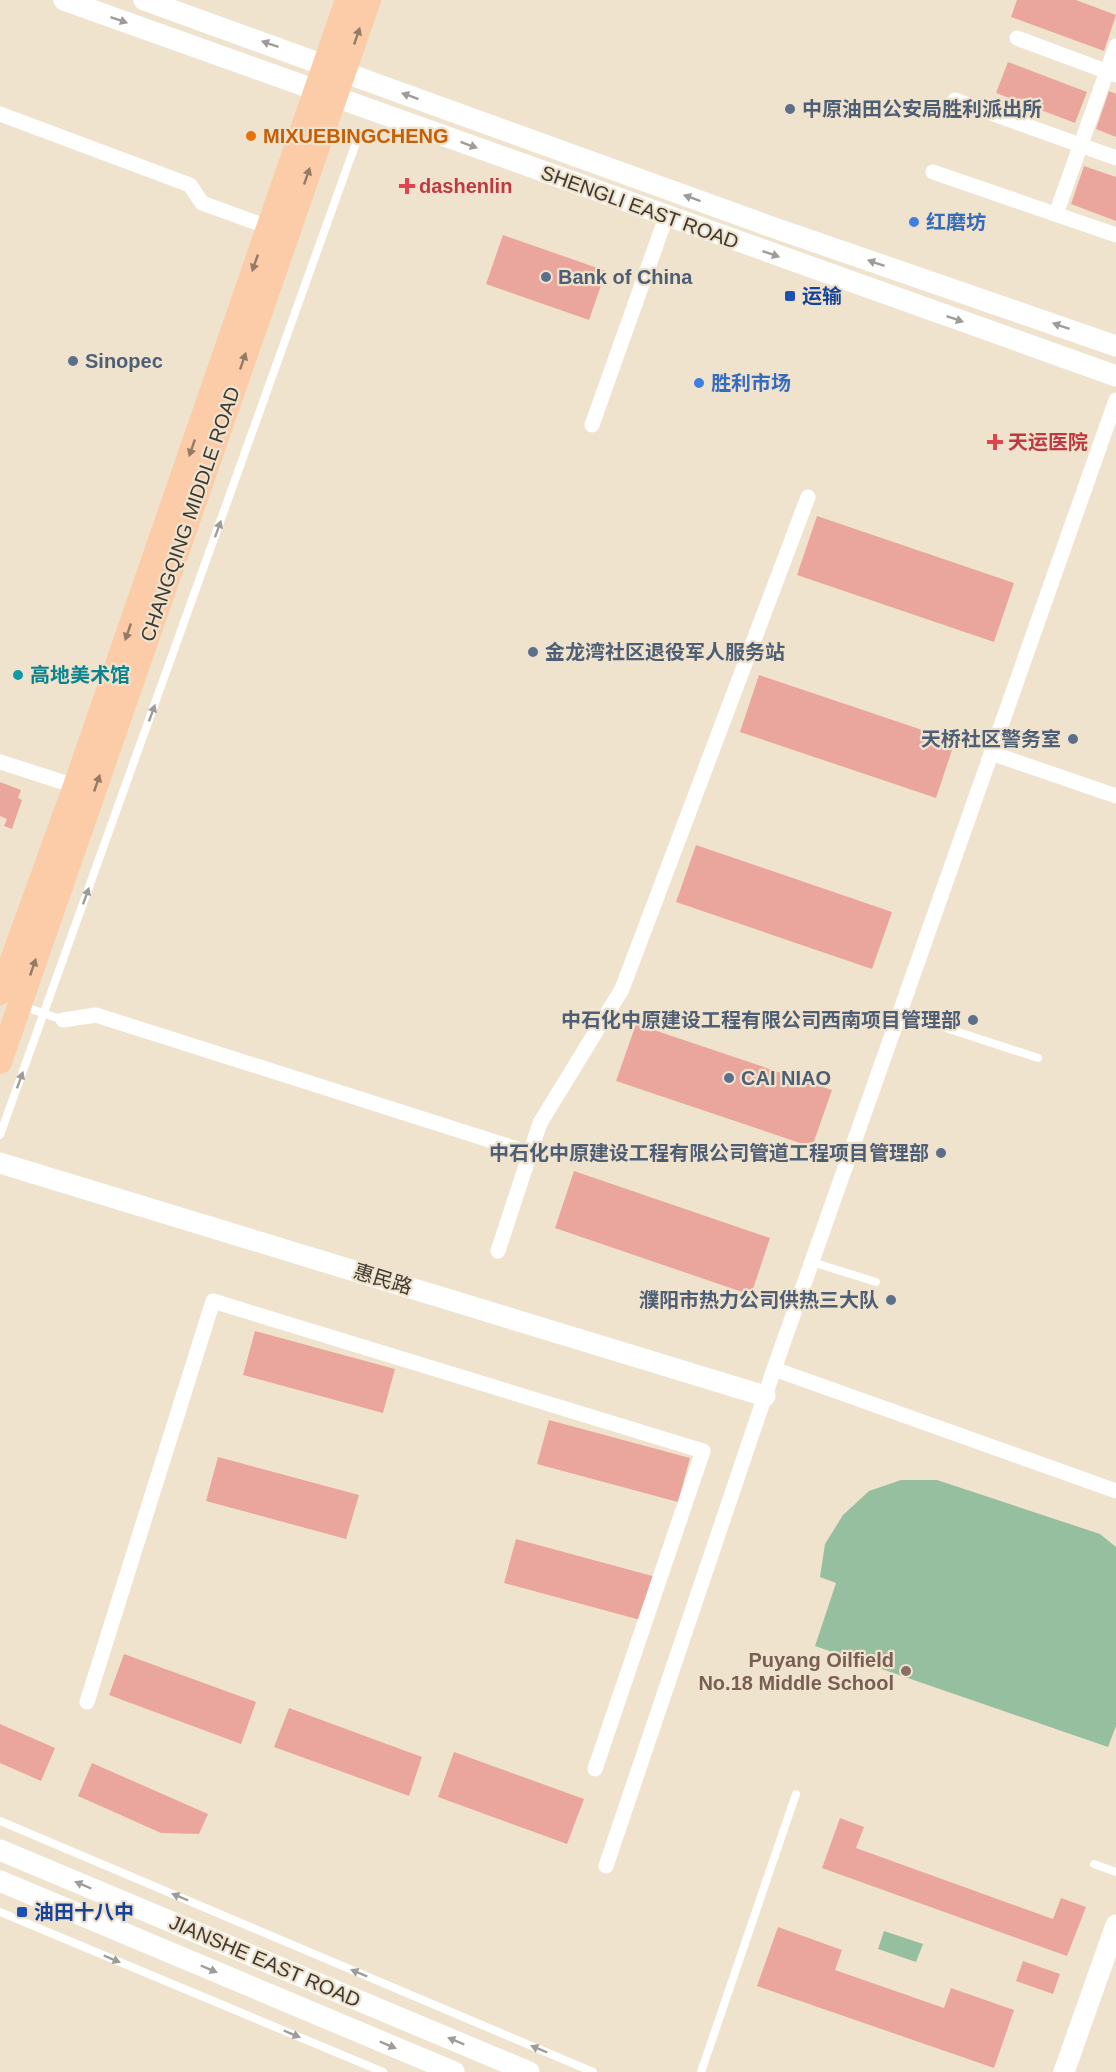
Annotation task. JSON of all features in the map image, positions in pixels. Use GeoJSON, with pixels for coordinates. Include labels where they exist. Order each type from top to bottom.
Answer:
{"type":"FeatureCollection","features":[{"type":"Feature","properties":{"kind":"main road","name":"SHENGLI EAST ROAD"},"geometry":{"type":"LineString","coordinates":[[64,0],[1116,376]]}},
{"type":"Feature","properties":{"kind":"main road","name":"SHENGLI EAST ROAD"},"geometry":{"type":"LineString","coordinates":[[144,0],[769,226],[1116,346]]}},
{"type":"Feature","properties":{"kind":"main road","name":"CHANGQING MIDDLE ROAD"},"geometry":{"type":"LineString","coordinates":[[10,1000],[326,93],[334,68],[347,0]]}},
{"type":"Feature","properties":{"kind":"main road","name":"CHANGQING MIDDLE ROAD"},"geometry":{"type":"LineString","coordinates":[[334,68],[369,0]]}},
{"type":"Feature","properties":{"kind":"main road","name":"CHANGQING MIDDLE ROAD"},"geometry":{"type":"LineString","coordinates":[[0,1062],[10,1000],[75,786],[268,227],[326,93]]}},
{"type":"Feature","properties":{"kind":"main road","name":"惠民路"},"geometry":{"type":"LineString","coordinates":[[0,1163],[765,1396]]}},
{"type":"Feature","properties":{"kind":"main road","name":"JIANSHE EAST ROAD"},"geometry":{"type":"LineString","coordinates":[[0,1850],[529,2072]]}},
{"type":"Feature","properties":{"kind":"main road","name":"JIANSHE EAST ROAD"},"geometry":{"type":"LineString","coordinates":[[0,1881],[454,2072]]}},
{"type":"Feature","properties":{"kind":"main road"},"geometry":{"type":"LineString","coordinates":[[1064,2072],[1116,1925]]}},
{"type":"Feature","properties":{"kind":"street"},"geometry":{"type":"LineString","coordinates":[[1017,38],[1111,74]]}},
{"type":"Feature","properties":{"kind":"street"},"geometry":{"type":"LineString","coordinates":[[1056,214],[1080,145],[1111,74],[1116,46]]}},
{"type":"Feature","properties":{"kind":"street"},"geometry":{"type":"LineString","coordinates":[[955,100],[1116,158]]}},
{"type":"Feature","properties":{"kind":"street"},"geometry":{"type":"LineString","coordinates":[[0,114],[190,185],[202,203],[268,227]]}},
{"type":"Feature","properties":{"kind":"street"},"geometry":{"type":"LineString","coordinates":[[933,172],[1116,235]]}},
{"type":"Feature","properties":{"kind":"street"},"geometry":{"type":"LineString","coordinates":[[592,425],[666,217]]}},
{"type":"Feature","properties":{"kind":"street"},"geometry":{"type":"LineString","coordinates":[[606,1866],[774,1369],[1116,400]]}},
{"type":"Feature","properties":{"kind":"street"},"geometry":{"type":"LineString","coordinates":[[498,1251],[540,1123],[622,989],[808,496]]}},
{"type":"Feature","properties":{"kind":"street"},"geometry":{"type":"LineString","coordinates":[[991,753],[1116,796]]}},
{"type":"Feature","properties":{"kind":"street"},"geometry":{"type":"LineString","coordinates":[[0,762],[75,786]]}},
{"type":"Feature","properties":{"kind":"street"},"geometry":{"type":"LineString","coordinates":[[63,1020],[96,1016],[530,1153]]}},
{"type":"Feature","properties":{"kind":"street"},"geometry":{"type":"LineString","coordinates":[[87,1702],[213,1301],[704,1450],[595,1769]]}},
{"type":"Feature","properties":{"kind":"street"},"geometry":{"type":"LineString","coordinates":[[774,1369],[1116,1491]]}},
{"type":"Feature","properties":{"kind":"lane"},"geometry":{"type":"LineString","coordinates":[[0,1135],[357,140]]}},
{"type":"Feature","properties":{"kind":"lane"},"geometry":{"type":"LineString","coordinates":[[10,1000],[63,1020]]}},
{"type":"Feature","properties":{"kind":"lane"},"geometry":{"type":"LineString","coordinates":[[900,1013],[1038,1058]]}},
{"type":"Feature","properties":{"kind":"lane"},"geometry":{"type":"LineString","coordinates":[[812,1262],[876,1282]]}},
{"type":"Feature","properties":{"kind":"lane"},"geometry":{"type":"LineString","coordinates":[[701,2072],[796,1794]]}},
{"type":"Feature","properties":{"kind":"lane"},"geometry":{"type":"LineString","coordinates":[[0,1821],[592,2072]]}},
{"type":"Feature","properties":{"kind":"lane"},"geometry":{"type":"LineString","coordinates":[[1094,1864],[1116,1872]]}},
{"type":"Feature","properties":{"kind":"lane"},"geometry":{"type":"LineString","coordinates":[[0,1912],[383,2072]]}},
{"type":"Feature","properties":{"kind":"green space"},"geometry":{"type":"Polygon","coordinates":[[[901,1480],[937,1480],[1100,1534],[1116,1547],[1116,1726],[1108,1747],[815,1646],[836,1583],[820,1577],[825,1544],[843,1515],[869,1491],[901,1480]]]}},
{"type":"Feature","properties":{"kind":"green space"},"geometry":{"type":"Polygon","coordinates":[[[884,1931],[923,1944],[916,1962],[878,1949],[884,1931]]]}},
{"type":"Feature","properties":{"kind":"building"},"geometry":{"type":"Polygon","coordinates":[[[1017,0],[1076,0],[1116,15],[1104,51],[1011,17],[1017,0]]]}},
{"type":"Feature","properties":{"kind":"building"},"geometry":{"type":"Polygon","coordinates":[[[1008,62],[1087,92],[1075,123],[996,93],[1008,62]]]}},
{"type":"Feature","properties":{"kind":"building"},"geometry":{"type":"Polygon","coordinates":[[[1109,91],[1116,94],[1116,137],[1096,129],[1109,91]]]}},
{"type":"Feature","properties":{"kind":"building"},"geometry":{"type":"Polygon","coordinates":[[[1084,166],[1116,177],[1116,221],[1071,204],[1084,166]]]}},
{"type":"Feature","properties":{"kind":"building","name":"Bank of China"},"geometry":{"type":"Polygon","coordinates":[[[503,235],[606,271],[589,320],[486,284],[503,235]]]}},
{"type":"Feature","properties":{"kind":"building"},"geometry":{"type":"Polygon","coordinates":[[[817,516],[1014,583],[994,642],[797,575],[817,516]]]}},
{"type":"Feature","properties":{"kind":"building"},"geometry":{"type":"Polygon","coordinates":[[[759,675],[955,741],[936,798],[740,732],[759,675]]]}},
{"type":"Feature","properties":{"kind":"building"},"geometry":{"type":"Polygon","coordinates":[[[0,782],[21,790],[18,798],[22,800],[12,829],[4,826],[7,819],[0,816],[0,782]]]}},
{"type":"Feature","properties":{"kind":"building"},"geometry":{"type":"Polygon","coordinates":[[[696,845],[892,912],[872,969],[676,902],[696,845]]]}},
{"type":"Feature","properties":{"kind":"building"},"geometry":{"type":"Polygon","coordinates":[[[636,1024],[832,1090],[812,1147],[616,1081],[636,1024]]]}},
{"type":"Feature","properties":{"kind":"building"},"geometry":{"type":"Polygon","coordinates":[[[574,1171],[770,1238],[751,1295],[555,1228],[574,1171]]]}},
{"type":"Feature","properties":{"kind":"building"},"geometry":{"type":"Polygon","coordinates":[[[255,1331],[395,1369],[383,1413],[243,1375],[255,1331]]]}},
{"type":"Feature","properties":{"kind":"building"},"geometry":{"type":"Polygon","coordinates":[[[549,1420],[690,1458],[678,1502],[537,1464],[549,1420]]]}},
{"type":"Feature","properties":{"kind":"building"},"geometry":{"type":"Polygon","coordinates":[[[218,1457],[359,1495],[346,1539],[206,1501],[218,1457]]]}},
{"type":"Feature","properties":{"kind":"building"},"geometry":{"type":"Polygon","coordinates":[[[516,1539],[656,1577],[644,1621],[504,1583],[516,1539]]]}},
{"type":"Feature","properties":{"kind":"building"},"geometry":{"type":"Polygon","coordinates":[[[124,1654],[256,1702],[241,1744],[109,1695],[124,1654]]]}},
{"type":"Feature","properties":{"kind":"building"},"geometry":{"type":"Polygon","coordinates":[[[289,1708],[422,1757],[409,1796],[274,1747],[289,1708]]]}},
{"type":"Feature","properties":{"kind":"building"},"geometry":{"type":"Polygon","coordinates":[[[0,1724],[55,1748],[41,1781],[0,1763],[0,1724]]]}},
{"type":"Feature","properties":{"kind":"building"},"geometry":{"type":"Polygon","coordinates":[[[454,1752],[584,1799],[567,1844],[438,1797],[454,1752]]]}},
{"type":"Feature","properties":{"kind":"building"},"geometry":{"type":"Polygon","coordinates":[[[92,1763],[208,1814],[199,1834],[161,1833],[78,1796],[92,1763]]]}},
{"type":"Feature","properties":{"kind":"building"},"geometry":{"type":"Polygon","coordinates":[[[840,1818],[864,1827],[856,1848],[1053,1919],[1061,1898],[1086,1907],[1067,1956],[822,1868],[840,1818]]]}},
{"type":"Feature","properties":{"kind":"building"},"geometry":{"type":"Polygon","coordinates":[[[778,1927],[842,1950],[835,1970],[944,2008],[951,1988],[1014,2010],[994,2068],[757,1986],[778,1927]]]}},
{"type":"Feature","properties":{"kind":"building"},"geometry":{"type":"Polygon","coordinates":[[[1023,1961],[1060,1974],[1053,1994],[1016,1981],[1023,1961]]]}},
{"type":"Feature","properties":{"kind":"place","name":"中原油田公安局胜利派出所"},"geometry":{"type":"Point","coordinates":[790,109]}},
{"type":"Feature","properties":{"kind":"place","name":"MIXUEBINGCHENG"},"geometry":{"type":"Point","coordinates":[251,136]}},
{"type":"Feature","properties":{"kind":"place","name":"dashenlin"},"geometry":{"type":"Point","coordinates":[407,186]}},
{"type":"Feature","properties":{"kind":"place","name":"红磨坊"},"geometry":{"type":"Point","coordinates":[914,222]}},
{"type":"Feature","properties":{"kind":"place","name":"Bank of China"},"geometry":{"type":"Point","coordinates":[546,277]}},
{"type":"Feature","properties":{"kind":"place","name":"运输"},"geometry":{"type":"Point","coordinates":[790,296]}},
{"type":"Feature","properties":{"kind":"place","name":"Sinopec"},"geometry":{"type":"Point","coordinates":[73,361]}},
{"type":"Feature","properties":{"kind":"place","name":"胜利市场"},"geometry":{"type":"Point","coordinates":[699,383]}},
{"type":"Feature","properties":{"kind":"place","name":"天运医院"},"geometry":{"type":"Point","coordinates":[995,442]}},
{"type":"Feature","properties":{"kind":"place","name":"金龙湾社区退役军人服务站"},"geometry":{"type":"Point","coordinates":[533,652]}},
{"type":"Feature","properties":{"kind":"place","name":"高地美术馆"},"geometry":{"type":"Point","coordinates":[18,675]}},
{"type":"Feature","properties":{"kind":"place","name":"天桥社区警务室"},"geometry":{"type":"Point","coordinates":[1073,739]}},
{"type":"Feature","properties":{"kind":"place","name":"中石化中原建设工程有限公司西南项目管理部"},"geometry":{"type":"Point","coordinates":[973,1020]}},
{"type":"Feature","properties":{"kind":"place","name":"CAI NIAO"},"geometry":{"type":"Point","coordinates":[729,1078]}},
{"type":"Feature","properties":{"kind":"place","name":"中石化中原建设工程有限公司管道工程项目管理部"},"geometry":{"type":"Point","coordinates":[941,1153]}},
{"type":"Feature","properties":{"kind":"place","name":"濮阳市热力公司供热三大队"},"geometry":{"type":"Point","coordinates":[891,1300]}},
{"type":"Feature","properties":{"kind":"place","name":"Puyang Oilfield No.18 Middle School"},"geometry":{"type":"Point","coordinates":[906,1671]}},
{"type":"Feature","properties":{"kind":"place","name":"油田十八中"},"geometry":{"type":"Point","coordinates":[22,1912]}}]}
